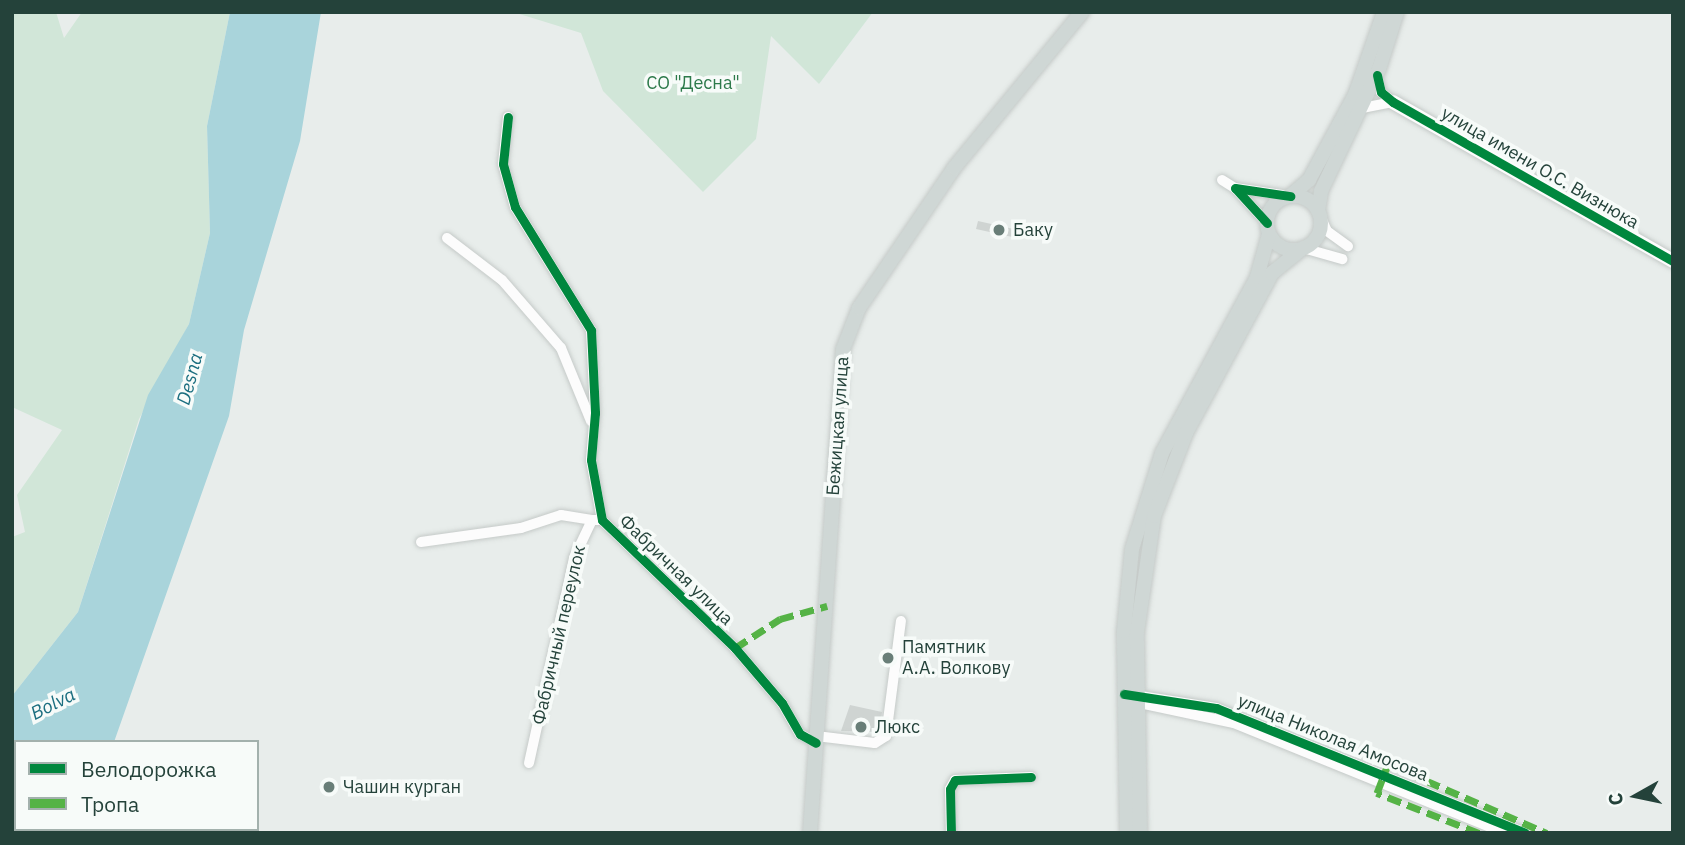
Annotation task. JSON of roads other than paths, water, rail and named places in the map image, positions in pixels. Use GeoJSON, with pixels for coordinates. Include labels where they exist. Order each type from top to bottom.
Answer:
{"type":"FeatureCollection","features":[{"type":"Feature","properties":{"kind":"main road","name":"Бежицкая улица"},"geometry":{"type":"LineString","coordinates":[[810,833],[843,349],[859,308],[954,169],[1082,12]]}},
{"type":"Feature","properties":{"kind":"main road"},"geometry":{"type":"LineString","coordinates":[[1140,833],[1130,698],[1126,588],[1151,482],[1257,277],[1276,203],[1290,196],[1309,180],[1355,95],[1384,12]]}},
{"type":"Feature","properties":{"kind":"main road"},"geometry":{"type":"LineString","coordinates":[[1127,833],[1130,698],[1140,589],[1164,487],[1191,424],[1272,273],[1317,237],[1321,191],[1377,75],[1397,12]]}},
{"type":"Feature","properties":{"kind":"main road"},"geometry":{"type":"LineString","coordinates":[[1290,196],[1306,199],[1318,211]]}},
{"type":"Feature","properties":{"kind":"main road"},"geometry":{"type":"LineString","coordinates":[[1268,228],[1279,246],[1303,248]]}},
{"type":"Feature","properties":{"kind":"street"},"geometry":{"type":"LineString","coordinates":[[1377,75],[1381,92],[1393,102]]}},
{"type":"Feature","properties":{"kind":"street"},"geometry":{"type":"LineString","coordinates":[[1362,108],[1393,102]]}},
{"type":"Feature","properties":{"kind":"street","name":"улица имени О.С. Визнюка"},"geometry":{"type":"LineString","coordinates":[[1393,102],[1673,261]]}},
{"type":"Feature","properties":{"kind":"street","name":"Фабричная улица"},"geometry":{"type":"LineString","coordinates":[[508,117],[503,164],[515,207],[591,330],[591,460],[597,520]]}},
{"type":"Feature","properties":{"kind":"street"},"geometry":{"type":"LineString","coordinates":[[1222,180],[1236,188],[1290,196]]}},
{"type":"Feature","properties":{"kind":"street"},"geometry":{"type":"LineString","coordinates":[[1236,188],[1268,228]]}},
{"type":"Feature","properties":{"kind":"street"},"geometry":{"type":"LineString","coordinates":[[1318,211],[1328,231],[1348,246]]}},
{"type":"Feature","properties":{"kind":"street","name":"Фабричная улица"},"geometry":{"type":"LineString","coordinates":[[447,238],[502,280],[561,348],[592,422]]}},
{"type":"Feature","properties":{"kind":"street"},"geometry":{"type":"LineString","coordinates":[[1303,248],[1342,259]]}},
{"type":"Feature","properties":{"kind":"street","name":"Фабричная улица"},"geometry":{"type":"LineString","coordinates":[[421,542],[521,528],[561,515],[597,520],[735,648],[782,703],[800,734],[816,740]]}},
{"type":"Feature","properties":{"kind":"street","name":"Фабричный переулок"},"geometry":{"type":"LineString","coordinates":[[530,763],[574,558],[597,520]]}},
{"type":"Feature","properties":{"kind":"street"},"geometry":{"type":"LineString","coordinates":[[816,740],[875,743],[886,736],[901,621]]}},
{"type":"Feature","properties":{"kind":"street","name":"улица Николая Амосова"},"geometry":{"type":"LineString","coordinates":[[1130,698],[1234,723],[1505,833]]}},
{"type":"Feature","properties":{"kind":"street","name":"улица Николая Амосова"},"geometry":{"type":"LineString","coordinates":[[1130,698],[1216,708],[1525,833]]}},
{"type":"Feature","properties":{"kind":"street"},"geometry":{"type":"LineString","coordinates":[[951,833],[950,789],[955,780],[1031,777]]}},
{"type":"Feature","properties":{"kind":"water"},"geometry":{"type":"Polygon","coordinates":[[[230,12],[321,12],[300,141],[244,330],[229,416],[115,740],[14,740],[12,746],[12,696],[78,612],[148,395],[189,324],[210,233],[207,126],[230,12]]]}},
{"type":"Feature","properties":{"kind":"water"},"geometry":{"type":"Polygon","coordinates":[[[12,769],[14,831],[92,833],[12,833],[12,769]]]}},
{"type":"Feature","properties":{"kind":"place","name":"Баку"},"geometry":{"type":"Point","coordinates":[999,230]}},
{"type":"Feature","properties":{"kind":"place","name":"Памятник А.А. Волкову"},"geometry":{"type":"Point","coordinates":[888,658]}},
{"type":"Feature","properties":{"kind":"place","name":"Люкс"},"geometry":{"type":"Point","coordinates":[861,727]}},
{"type":"Feature","properties":{"kind":"place","name":"Чашин курган"},"geometry":{"type":"Point","coordinates":[329,787]}},
{"type":"Feature","properties":{"kind":"park label","name":"СО \"Десна\""},"geometry":{"type":"Point","coordinates":[693,83]}},
{"type":"Feature","properties":{"kind":"water label","name":"Desna"},"geometry":{"type":"Point","coordinates":[190,379]}},
{"type":"Feature","properties":{"kind":"water label","name":"Bolva"},"geometry":{"type":"Point","coordinates":[53,704]}}]}
